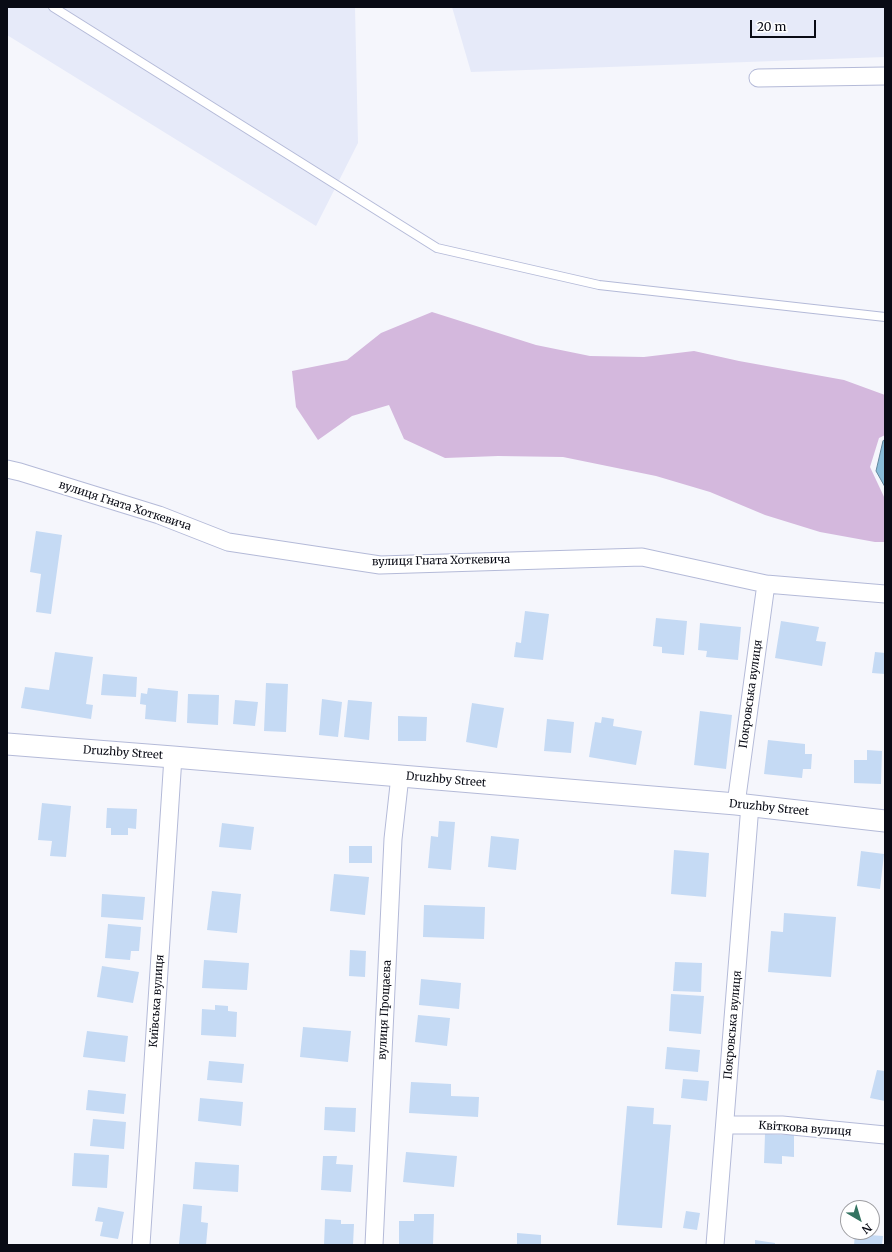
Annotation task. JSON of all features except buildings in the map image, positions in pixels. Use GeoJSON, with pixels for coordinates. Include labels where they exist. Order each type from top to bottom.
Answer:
{"type":"FeatureCollection","features":[{"type":"Feature","properties":{"kind":"street"},"geometry":{"type":"LineString","coordinates":[[758,78],[885,76]]}},
{"type":"Feature","properties":{"kind":"street","name":"вулиця Гната Хоткевича"},"geometry":{"type":"LineString","coordinates":[[7,469],[159,515],[228,542],[380,565],[642,557],[766,584],[885,594]]}},
{"type":"Feature","properties":{"kind":"street","name":"Покровська вулиця"},"geometry":{"type":"LineString","coordinates":[[715,1245],[725,1125],[743,804],[766,584]]}},
{"type":"Feature","properties":{"kind":"street","name":"Druzhby Street"},"geometry":{"type":"LineString","coordinates":[[7,744],[743,804],[885,821]]}},
{"type":"Feature","properties":{"kind":"street","name":"Київська вулиця"},"geometry":{"type":"LineString","coordinates":[[141,1245],[173,757]]}},
{"type":"Feature","properties":{"kind":"street","name":"вулиця Прощаєва"},"geometry":{"type":"LineString","coordinates":[[374,1245],[393,838],[400,776]]}},
{"type":"Feature","properties":{"kind":"street","name":"Квіткова вулиця"},"geometry":{"type":"LineString","coordinates":[[725,1125],[782,1125],[885,1135]]}},
{"type":"Feature","properties":{"kind":"lane"},"geometry":{"type":"LineString","coordinates":[[53,7],[437,248],[599,285],[885,317]]}},
{"type":"Feature","properties":{"kind":"shaded area"},"geometry":{"type":"Polygon","coordinates":[[[7,7],[355,7],[358,143],[316,226],[7,35],[7,7]]]}},
{"type":"Feature","properties":{"kind":"shaded area"},"geometry":{"type":"Polygon","coordinates":[[[452,7],[885,7],[885,57],[471,72],[452,7]]]}},
{"type":"Feature","properties":{"kind":"shaded area"},"geometry":{"type":"Polygon","coordinates":[[[432,312],[536,345],[590,356],[644,357],[694,351],[739,361],[844,380],[885,395],[885,435],[879,438],[870,467],[885,499],[885,542],[875,542],[820,532],[765,515],[710,492],[656,476],[563,457],[498,456],[445,458],[404,439],[389,405],[352,416],[318,440],[296,407],[292,371],[347,360],[381,333],[432,312]]]}},
{"type":"Feature","properties":{"kind":"water"},"geometry":{"type":"Polygon","coordinates":[[[885,440],[885,487],[876,471],[883,441],[885,440]]]}}]}
